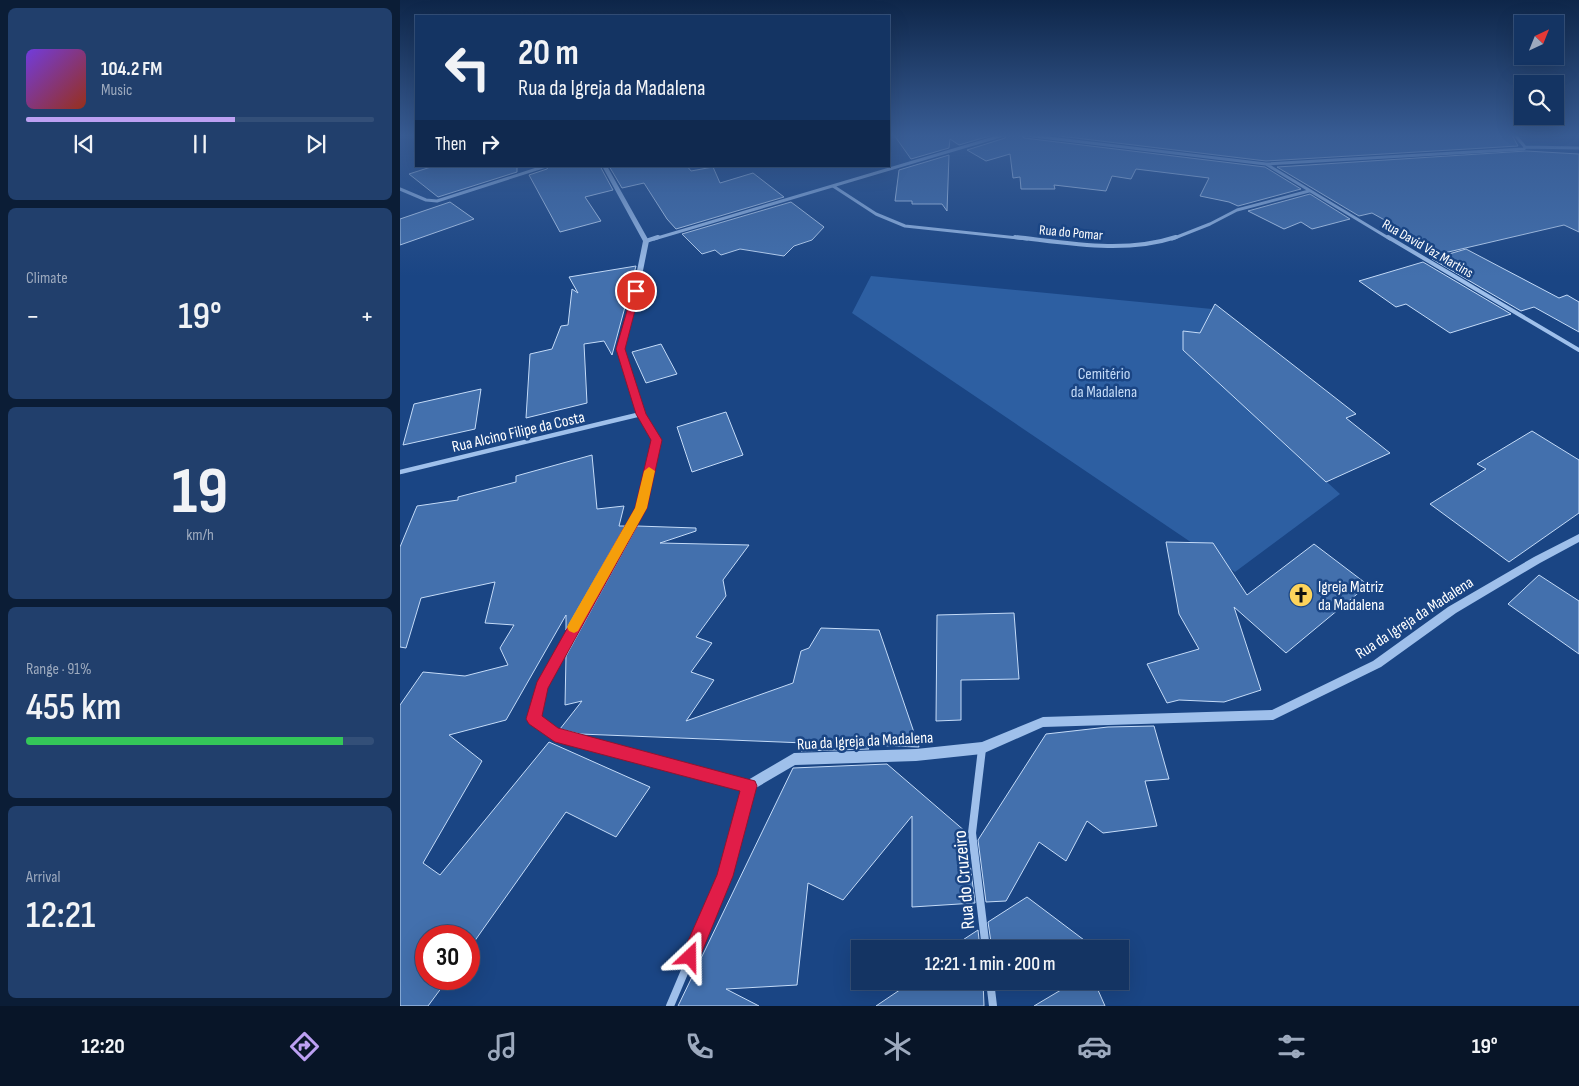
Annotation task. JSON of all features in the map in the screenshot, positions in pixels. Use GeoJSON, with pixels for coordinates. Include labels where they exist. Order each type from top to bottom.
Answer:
{"type":"FeatureCollection","features":[{"type":"Feature","properties":{"kind":"street"},"geometry":{"type":"LineString","coordinates":[[400,189],[426,200],[437,201],[496,182]]}},
{"type":"Feature","properties":{"kind":"street"},"geometry":{"type":"LineString","coordinates":[[613,182],[646,241],[634,305],[620,349],[641,414],[656,440],[641,508],[542,686],[534,719],[555,735],[749,786],[725,876],[670,1006]]}},
{"type":"Feature","properties":{"kind":"street"},"geometry":{"type":"LineString","coordinates":[[646,241],[845,182]]}},
{"type":"Feature","properties":{"kind":"street","name":"Rua David Vaz Martins"},"geometry":{"type":"LineString","coordinates":[[1295,182],[1579,350]]}},
{"type":"Feature","properties":{"kind":"street","name":"Rua do Pomar"},"geometry":{"type":"LineString","coordinates":[[833,186],[874,215],[891,223],[1100,246],[1137,246],[1161,242],[1210,224],[1237,210],[1309,191]]}},
{"type":"Feature","properties":{"kind":"street","name":"Rua Alcino Filipe da Costa"},"geometry":{"type":"LineString","coordinates":[[400,472],[641,414]]}},
{"type":"Feature","properties":{"kind":"street","name":"Rua da Igreja da Madalena"},"geometry":{"type":"LineString","coordinates":[[749,786],[794,759],[916,755],[982,748],[1043,722],[1273,715],[1377,664],[1452,610],[1537,560],[1579,538]]}},
{"type":"Feature","properties":{"kind":"street","name":"Rua do Cruzeiro"},"geometry":{"type":"LineString","coordinates":[[982,748],[972,833],[985,940]]}},
{"type":"Feature","properties":{"kind":"street"},"geometry":{"type":"LineString","coordinates":[[991,990],[993,1006]]}},
{"type":"Feature","properties":{"kind":"green space","name":"Cemitério da Madalena"},"geometry":{"type":"Polygon","coordinates":[[[871,276],[1212,309],[1200,333],[1183,331],[1183,350],[1340,494],[1235,572],[852,313],[871,276]]]}},
{"type":"Feature","properties":{"kind":"building"},"geometry":{"type":"Polygon","coordinates":[[[419,182],[486,182],[438,197],[419,182]]]}},
{"type":"Feature","properties":{"kind":"building"},"geometry":{"type":"Polygon","coordinates":[[[533,182],[609,182],[613,190],[585,197],[601,221],[560,232],[533,182]]]}},
{"type":"Feature","properties":{"kind":"building"},"geometry":{"type":"Polygon","coordinates":[[[618,182],[765,182],[784,197],[676,229],[667,219],[644,183],[622,188],[618,182]]]}},
{"type":"Feature","properties":{"kind":"building"},"geometry":{"type":"Polygon","coordinates":[[[897,182],[948,182],[947,211],[942,204],[912,204],[912,201],[895,201],[897,182]]]}},
{"type":"Feature","properties":{"kind":"building"},"geometry":{"type":"Polygon","coordinates":[[[1020,182],[1110,182],[1106,191],[1054,185],[1055,189],[1021,189],[1020,182]]]}},
{"type":"Feature","properties":{"kind":"building"},"geometry":{"type":"Polygon","coordinates":[[[1207,182],[1289,182],[1301,189],[1238,206],[1229,202],[1200,196],[1207,182]]]}},
{"type":"Feature","properties":{"kind":"building"},"geometry":{"type":"Polygon","coordinates":[[[1302,182],[1579,182],[1579,232],[1564,225],[1444,253],[1372,213],[1359,216],[1302,182]]]}},
{"type":"Feature","properties":{"kind":"building"},"geometry":{"type":"Polygon","coordinates":[[[1310,194],[1350,219],[1312,229],[1301,222],[1284,229],[1248,211],[1310,194]]]}},
{"type":"Feature","properties":{"kind":"building"},"geometry":{"type":"Polygon","coordinates":[[[450,202],[474,219],[400,245],[400,219],[450,202]]]}},
{"type":"Feature","properties":{"kind":"building"},"geometry":{"type":"Polygon","coordinates":[[[791,202],[824,227],[812,240],[794,246],[784,256],[740,249],[721,255],[715,250],[702,254],[682,234],[791,202]]]}},
{"type":"Feature","properties":{"kind":"building"},"geometry":{"type":"Polygon","coordinates":[[[1466,249],[1559,298],[1567,295],[1579,302],[1579,332],[1534,307],[1521,311],[1432,259],[1466,249]]]}},
{"type":"Feature","properties":{"kind":"building"},"geometry":{"type":"Polygon","coordinates":[[[1423,262],[1511,314],[1450,333],[1406,304],[1396,307],[1359,281],[1423,262]]]}},
{"type":"Feature","properties":{"kind":"building"},"geometry":{"type":"Polygon","coordinates":[[[636,266],[612,355],[604,341],[584,344],[587,403],[526,418],[530,354],[552,349],[561,326],[568,325],[572,289],[578,293],[569,277],[636,266]]]}},
{"type":"Feature","properties":{"kind":"building"},"geometry":{"type":"Polygon","coordinates":[[[1215,304],[1356,414],[1346,418],[1390,453],[1326,482],[1183,350],[1183,331],[1200,333],[1215,304]]]}},
{"type":"Feature","properties":{"kind":"building"},"geometry":{"type":"Polygon","coordinates":[[[661,344],[677,374],[646,383],[632,352],[661,344]]]}},
{"type":"Feature","properties":{"kind":"building"},"geometry":{"type":"Polygon","coordinates":[[[481,389],[475,429],[403,445],[414,404],[481,389]]]}},
{"type":"Feature","properties":{"kind":"building"},"geometry":{"type":"Polygon","coordinates":[[[726,412],[743,455],[692,472],[677,427],[726,412]]]}},
{"type":"Feature","properties":{"kind":"building"},"geometry":{"type":"Polygon","coordinates":[[[1532,431],[1579,460],[1579,513],[1509,562],[1430,504],[1486,469],[1477,464],[1532,431]]]}},
{"type":"Feature","properties":{"kind":"building"},"geometry":{"type":"Polygon","coordinates":[[[592,455],[597,509],[624,506],[619,526],[625,526],[566,630],[566,615],[506,720],[449,735],[482,761],[423,863],[440,875],[549,742],[650,787],[616,837],[566,812],[480,933],[480,925],[415,925],[415,990],[440,990],[428,1006],[400,1006],[400,705],[423,672],[465,676],[508,665],[500,648],[514,625],[485,623],[495,582],[421,598],[406,648],[400,647],[400,547],[417,506],[458,500],[458,497],[516,482],[516,476],[592,455]]]}},
{"type":"Feature","properties":{"kind":"building"},"geometry":{"type":"Polygon","coordinates":[[[637,526],[696,528],[696,531],[660,543],[749,545],[723,580],[726,596],[696,637],[712,643],[691,672],[714,680],[686,721],[793,683],[801,651],[809,648],[821,628],[879,630],[919,747],[865,745],[869,749],[801,751],[805,743],[580,734],[560,729],[582,701],[565,705],[566,656],[637,526]]]}},
{"type":"Feature","properties":{"kind":"building"},"geometry":{"type":"Polygon","coordinates":[[[1166,542],[1213,543],[1247,595],[1314,544],[1368,585],[1286,653],[1234,607],[1261,690],[1224,702],[1179,700],[1167,703],[1147,664],[1199,649],[1179,614],[1166,542]]]}},
{"type":"Feature","properties":{"kind":"building"},"geometry":{"type":"Polygon","coordinates":[[[1539,575],[1579,601],[1579,654],[1508,604],[1539,575]]]}},
{"type":"Feature","properties":{"kind":"building"},"geometry":{"type":"Polygon","coordinates":[[[1014,613],[1019,679],[961,680],[961,720],[936,721],[937,615],[1014,613]]]}},
{"type":"Feature","properties":{"kind":"building"},"geometry":{"type":"Polygon","coordinates":[[[1154,726],[1169,779],[1145,781],[1157,826],[1103,833],[1087,821],[1066,861],[1039,842],[1006,901],[986,902],[978,840],[1046,734],[1108,727],[1154,726]]]}},
{"type":"Feature","properties":{"kind":"building"},"geometry":{"type":"Polygon","coordinates":[[[887,764],[966,832],[975,903],[912,907],[912,816],[843,900],[808,883],[797,985],[726,989],[759,1006],[678,1006],[793,768],[887,764]]]}},
{"type":"Feature","properties":{"kind":"building"},"geometry":{"type":"Polygon","coordinates":[[[1027,897],[1084,940],[991,940],[988,922],[1027,897]]]}},
{"type":"Feature","properties":{"kind":"building"},"geometry":{"type":"Polygon","coordinates":[[[978,930],[979,940],[963,940],[978,930]]]}},
{"type":"Feature","properties":{"kind":"building"},"geometry":{"type":"Polygon","coordinates":[[[900,990],[983,990],[984,1006],[876,1006],[900,990]]]}},
{"type":"Feature","properties":{"kind":"building"},"geometry":{"type":"Polygon","coordinates":[[[1061,990],[1098,990],[1105,1006],[1034,1006],[1061,990]]]}},
{"type":"Feature","properties":{"kind":"slow traffic"},"geometry":{"type":"LineString","coordinates":[[574,627],[641,508],[649,471]]}},
{"type":"Feature","properties":{"kind":"place","name":"Igreja Matriz da Madalena"},"geometry":{"type":"Point","coordinates":[1301,595]}},
{"type":"Feature","properties":{"kind":"route"},"geometry":{"type":"LineString","coordinates":[[636,291],[634,305],[620,349],[641,414],[656,440],[641,508],[542,686],[534,719],[555,735],[749,786],[725,876],[690,957]]}}]}
